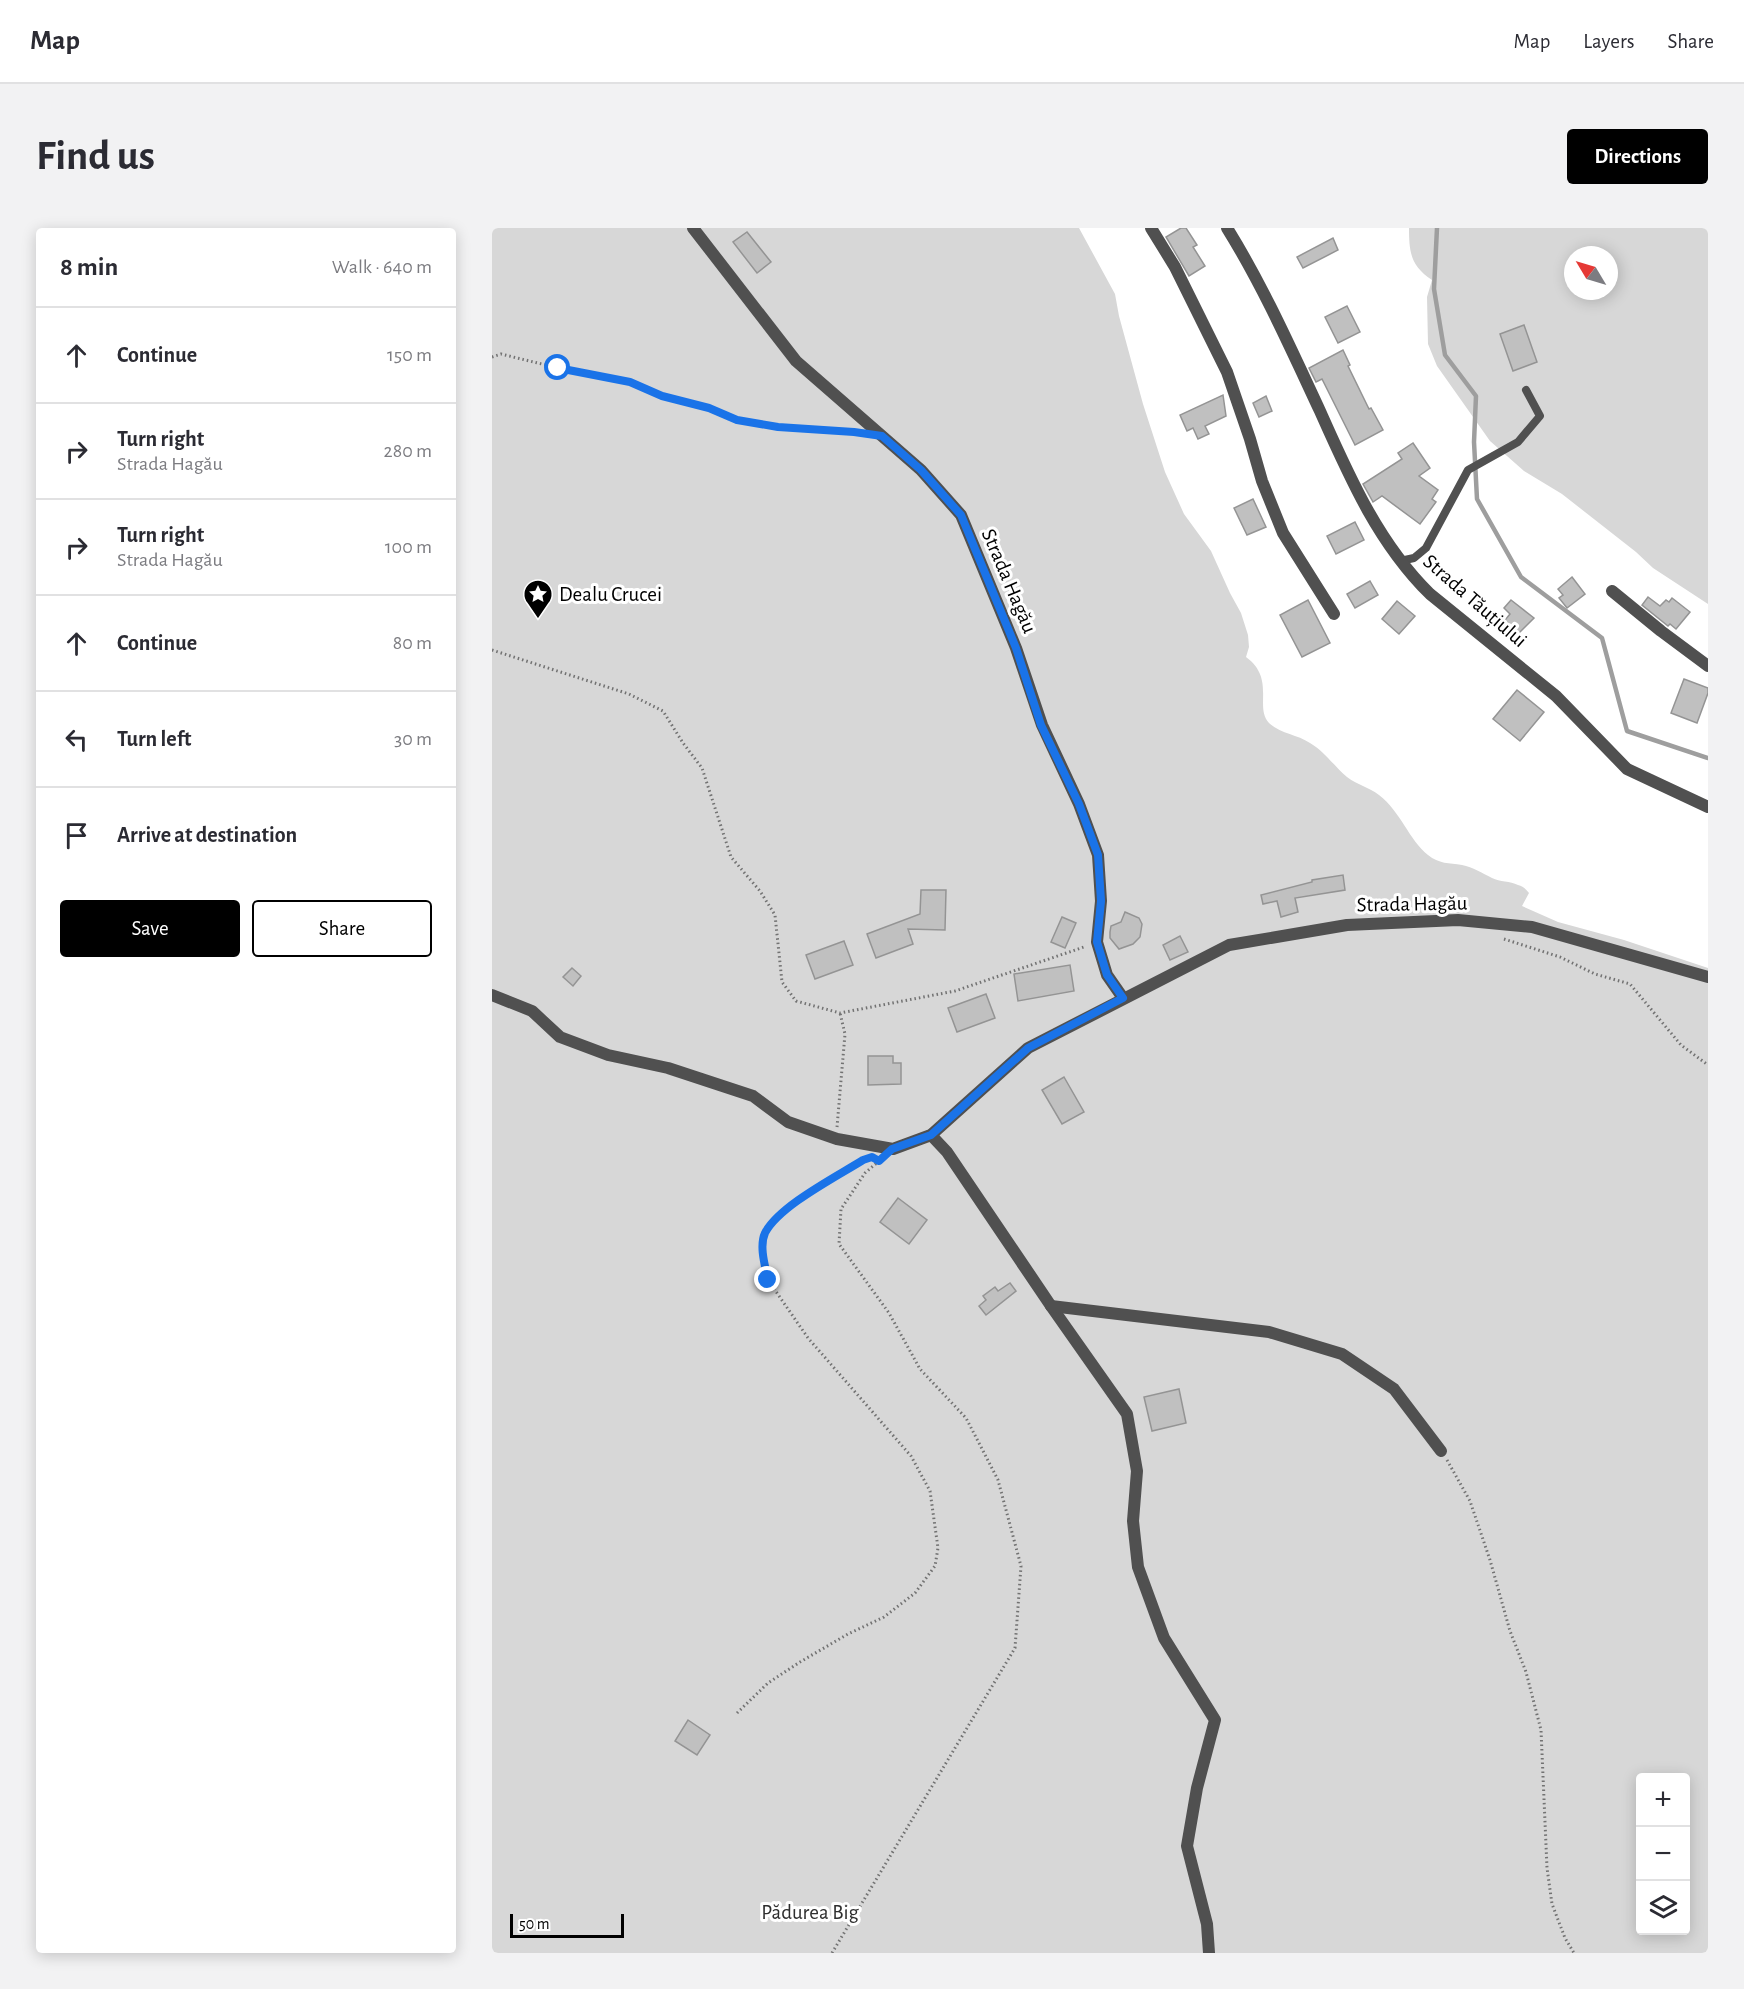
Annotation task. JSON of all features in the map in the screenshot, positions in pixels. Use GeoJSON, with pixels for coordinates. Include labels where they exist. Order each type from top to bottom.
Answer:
{"type":"FeatureCollection","features":[{"type":"Feature","properties":{"kind":"street","name":"Strada Hagău"},"geometry":{"type":"LineString","coordinates":[[693,228],[796,361],[921,470],[961,515],[1016,648],[1041,725],[1079,804],[1098,855],[1101,901],[1097,942],[1107,975],[1123,998]]}},
{"type":"Feature","properties":{"kind":"street"},"geometry":{"type":"LineString","coordinates":[[1151,228],[1175,267],[1227,372],[1262,481],[1283,533],[1334,614]]}},
{"type":"Feature","properties":{"kind":"street","name":"Strada Tăuțiului"},"geometry":{"type":"LineString","coordinates":[[1227,228],[1241,250],[1301,370],[1354,487],[1390,548],[1412,577],[1556,696],[1627,769],[1708,807]]}},
{"type":"Feature","properties":{"kind":"street"},"geometry":{"type":"LineString","coordinates":[[1612,591],[1708,666]]}},
{"type":"Feature","properties":{"kind":"street","name":"Strada Hagău"},"geometry":{"type":"LineString","coordinates":[[931,1135],[1028,1048],[1229,945],[1347,925],[1458,920],[1532,927],[1708,977]]}},
{"type":"Feature","properties":{"kind":"street"},"geometry":{"type":"LineString","coordinates":[[492,995],[532,1011],[560,1036],[608,1055],[668,1068],[753,1096],[788,1122],[837,1139],[892,1149],[931,1135],[947,1152],[1127,1414],[1137,1470],[1133,1521],[1138,1567],[1164,1638],[1215,1720],[1197,1788],[1187,1846],[1207,1924],[1209,1953]]}},
{"type":"Feature","properties":{"kind":"street"},"geometry":{"type":"LineString","coordinates":[[1051,1306],[1117,1312],[1269,1332],[1342,1354],[1394,1389],[1441,1451]]}},
{"type":"Feature","properties":{"kind":"lane"},"geometry":{"type":"LineString","coordinates":[[1400,561],[1414,558],[1426,548],[1443,512],[1468,470],[1518,442],[1540,416],[1526,390]]}},
{"type":"Feature","properties":{"kind":"path"},"geometry":{"type":"LineString","coordinates":[[492,357],[501,354],[630,382],[662,396],[709,408],[737,420],[778,427],[882,436]]}},
{"type":"Feature","properties":{"kind":"path"},"geometry":{"type":"LineString","coordinates":[[492,650],[629,694],[663,711],[682,743],[702,768],[731,857],[760,891],[775,915],[782,982],[796,1001],[840,1013],[955,991],[1097,942]]}},
{"type":"Feature","properties":{"kind":"path"},"geometry":{"type":"LineString","coordinates":[[1499,937],[1560,957],[1595,974],[1630,984],[1681,1045],[1708,1065]]}},
{"type":"Feature","properties":{"kind":"path"},"geometry":{"type":"LineString","coordinates":[[837,1139],[845,1035],[840,1013]]}},
{"type":"Feature","properties":{"kind":"path"},"geometry":{"type":"LineString","coordinates":[[832,1953],[1015,1648],[1021,1566],[998,1480],[966,1418],[920,1369],[889,1313],[839,1244],[841,1209],[875,1159],[892,1149]]}},
{"type":"Feature","properties":{"kind":"path"},"geometry":{"type":"LineString","coordinates":[[737,1713],[768,1683],[800,1662],[848,1634],[884,1617],[915,1593],[935,1566],[938,1548],[930,1491],[911,1456],[808,1338],[768,1280],[763,1256],[764,1235],[779,1215],[863,1160],[875,1159]]}},
{"type":"Feature","properties":{"kind":"path"},"geometry":{"type":"LineString","coordinates":[[1441,1451],[1470,1501],[1510,1631],[1526,1672],[1541,1730],[1547,1868],[1552,1904],[1565,1938],[1574,1953]]}},
{"type":"Feature","properties":{"kind":"green space","name":"Pădurea Big"},"geometry":{"type":"Polygon","coordinates":[[[492,228],[1079,228],[1115,294],[1143,404],[1165,472],[1184,514],[1211,551],[1241,613],[1248,635],[1249,647],[1246,657],[1255,665],[1260,674],[1263,683],[1263,709],[1269,723],[1279,730],[1310,743],[1347,777],[1379,795],[1393,809],[1415,842],[1432,858],[1444,863],[1466,866],[1495,879],[1521,886],[1529,893],[1522,906],[1558,922],[1624,940],[1708,968],[1708,1953],[492,1953],[492,228]]]}},
{"type":"Feature","properties":{"kind":"green space"},"geometry":{"type":"Polygon","coordinates":[[[1409,228],[1708,228],[1708,604],[1653,568],[1562,494],[1524,471],[1490,441],[1437,366],[1428,344],[1427,297],[1432,280],[1415,264],[1411,252],[1409,228]]]}},
{"type":"Feature","properties":{"kind":"building"},"geometry":{"type":"Polygon","coordinates":[[[1181,228],[1186,228],[1197,245],[1193,247],[1205,266],[1189,276],[1166,237],[1181,228]]]}},
{"type":"Feature","properties":{"kind":"building"},"geometry":{"type":"Polygon","coordinates":[[[747,232],[771,262],[757,273],[733,242],[747,232]]]}},
{"type":"Feature","properties":{"kind":"building"},"geometry":{"type":"Polygon","coordinates":[[[1333,238],[1338,250],[1303,268],[1297,257],[1333,238]]]}},
{"type":"Feature","properties":{"kind":"building"},"geometry":{"type":"Polygon","coordinates":[[[1347,306],[1360,332],[1338,343],[1325,317],[1347,306]]]}},
{"type":"Feature","properties":{"kind":"building"},"geometry":{"type":"Polygon","coordinates":[[[1524,325],[1537,362],[1513,371],[1500,334],[1524,325]]]}},
{"type":"Feature","properties":{"kind":"building"},"geometry":{"type":"Polygon","coordinates":[[[1343,350],[1350,365],[1348,366],[1369,409],[1371,408],[1383,430],[1355,445],[1322,379],[1316,382],[1309,368],[1343,350]]]}},
{"type":"Feature","properties":{"kind":"building"},"geometry":{"type":"Polygon","coordinates":[[[1223,395],[1226,416],[1205,426],[1209,434],[1198,439],[1193,428],[1187,431],[1180,415],[1223,395]]]}},
{"type":"Feature","properties":{"kind":"building"},"geometry":{"type":"Polygon","coordinates":[[[1266,396],[1272,411],[1259,417],[1253,403],[1266,396]]]}},
{"type":"Feature","properties":{"kind":"building"},"geometry":{"type":"Polygon","coordinates":[[[1413,443],[1430,468],[1419,476],[1438,490],[1432,499],[1436,502],[1420,524],[1382,496],[1373,502],[1363,484],[1402,459],[1398,453],[1413,443]]]}},
{"type":"Feature","properties":{"kind":"building"},"geometry":{"type":"Polygon","coordinates":[[[1253,499],[1266,527],[1247,535],[1234,508],[1253,499]]]}},
{"type":"Feature","properties":{"kind":"building"},"geometry":{"type":"Polygon","coordinates":[[[1355,522],[1364,540],[1336,554],[1327,536],[1355,522]]]}},
{"type":"Feature","properties":{"kind":"building"},"geometry":{"type":"Polygon","coordinates":[[[1572,577],[1585,594],[1567,608],[1559,598],[1563,595],[1558,589],[1572,577]]]}},
{"type":"Feature","properties":{"kind":"building"},"geometry":{"type":"Polygon","coordinates":[[[1370,581],[1378,595],[1355,608],[1347,594],[1370,581]]]}},
{"type":"Feature","properties":{"kind":"building"},"geometry":{"type":"Polygon","coordinates":[[[1648,597],[1660,606],[1672,598],[1690,612],[1676,629],[1670,624],[1668,626],[1642,605],[1648,597]]]}},
{"type":"Feature","properties":{"kind":"building"},"geometry":{"type":"Polygon","coordinates":[[[1308,600],[1330,643],[1302,657],[1280,615],[1308,600]]]}},
{"type":"Feature","properties":{"kind":"building"},"geometry":{"type":"Polygon","coordinates":[[[1511,600],[1534,618],[1519,633],[1505,620],[1510,614],[1504,608],[1511,600]]]}},
{"type":"Feature","properties":{"kind":"building"},"geometry":{"type":"Polygon","coordinates":[[[1397,601],[1415,616],[1399,634],[1382,619],[1397,601]]]}},
{"type":"Feature","properties":{"kind":"building"},"geometry":{"type":"Polygon","coordinates":[[[1684,679],[1708,688],[1697,723],[1671,713],[1684,679]]]}},
{"type":"Feature","properties":{"kind":"building"},"geometry":{"type":"Polygon","coordinates":[[[1517,690],[1544,712],[1520,741],[1493,719],[1517,690]]]}},
{"type":"Feature","properties":{"kind":"building"},"geometry":{"type":"Polygon","coordinates":[[[1343,875],[1345,890],[1295,898],[1298,912],[1281,917],[1277,901],[1263,904],[1261,895],[1312,882],[1312,880],[1343,875]]]}},
{"type":"Feature","properties":{"kind":"building"},"geometry":{"type":"Polygon","coordinates":[[[921,890],[946,890],[945,930],[908,929],[913,944],[876,958],[867,934],[920,914],[921,890]]]}},
{"type":"Feature","properties":{"kind":"building"},"geometry":{"type":"Polygon","coordinates":[[[1125,912],[1139,918],[1142,924],[1140,937],[1133,944],[1119,949],[1110,938],[1110,932],[1111,926],[1121,922],[1125,912]]]}},
{"type":"Feature","properties":{"kind":"building"},"geometry":{"type":"Polygon","coordinates":[[[1062,917],[1076,923],[1065,948],[1051,942],[1062,917]]]}},
{"type":"Feature","properties":{"kind":"building"},"geometry":{"type":"Polygon","coordinates":[[[1180,936],[1188,952],[1170,960],[1163,945],[1180,936]]]}},
{"type":"Feature","properties":{"kind":"building"},"geometry":{"type":"Polygon","coordinates":[[[844,941],[853,965],[815,979],[806,955],[844,941]]]}},
{"type":"Feature","properties":{"kind":"building"},"geometry":{"type":"Polygon","coordinates":[[[1070,965],[1074,991],[1018,1001],[1014,974],[1070,965]]]}},
{"type":"Feature","properties":{"kind":"building"},"geometry":{"type":"Polygon","coordinates":[[[572,968],[581,976],[573,986],[563,977],[572,968]]]}},
{"type":"Feature","properties":{"kind":"building"},"geometry":{"type":"Polygon","coordinates":[[[986,994],[995,1018],[957,1032],[948,1008],[986,994]]]}},
{"type":"Feature","properties":{"kind":"building"},"geometry":{"type":"Polygon","coordinates":[[[868,1056],[893,1056],[893,1063],[901,1063],[901,1084],[868,1085],[868,1056]]]}},
{"type":"Feature","properties":{"kind":"building"},"geometry":{"type":"Polygon","coordinates":[[[1064,1077],[1084,1112],[1062,1124],[1042,1090],[1064,1077]]]}},
{"type":"Feature","properties":{"kind":"building"},"geometry":{"type":"Polygon","coordinates":[[[898,1198],[927,1220],[909,1244],[880,1222],[898,1198]]]}},
{"type":"Feature","properties":{"kind":"building"},"geometry":{"type":"Polygon","coordinates":[[[1010,1283],[1016,1291],[986,1315],[979,1306],[986,1300],[983,1296],[995,1287],[998,1291],[1010,1283]]]}},
{"type":"Feature","properties":{"kind":"building"},"geometry":{"type":"Polygon","coordinates":[[[1179,1389],[1186,1423],[1152,1431],[1144,1397],[1179,1389]]]}},
{"type":"Feature","properties":{"kind":"building"},"geometry":{"type":"Polygon","coordinates":[[[688,1720],[710,1735],[697,1755],[675,1741],[688,1720]]]}},
{"type":"Feature","properties":{"kind":"waterway"},"geometry":{"type":"LineString","coordinates":[[1437,228],[1434,289],[1445,355],[1476,396],[1474,442],[1477,499],[1521,577],[1602,638],[1627,731],[1708,758]]}},
{"type":"Feature","properties":{"kind":"place","name":"Dealu Crucei"},"geometry":{"type":"Point","coordinates":[538,620]}},
{"type":"Feature","properties":{"kind":"route"},"geometry":{"type":"LineString","coordinates":[[558,368],[630,382],[662,396],[709,408],[737,420],[778,427],[882,436],[921,470],[961,515],[1016,648],[1041,725],[1079,804],[1098,855],[1101,901],[1097,942],[1107,975],[1123,998],[1028,1048],[931,1135],[892,1149],[879,1161],[872,1157],[863,1160],[779,1215],[764,1235],[763,1256],[768,1280]]}}]}
